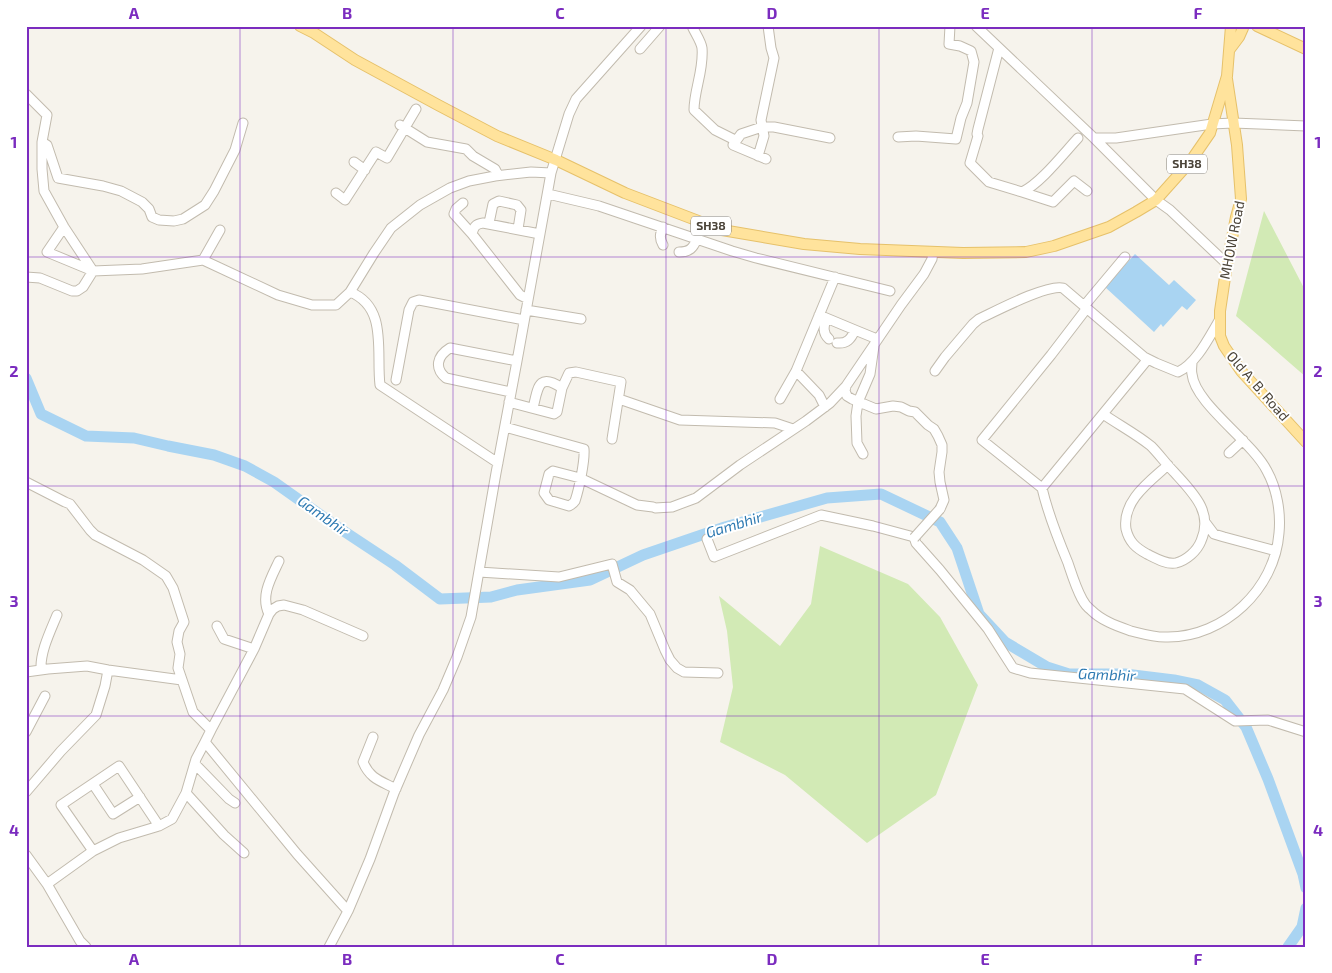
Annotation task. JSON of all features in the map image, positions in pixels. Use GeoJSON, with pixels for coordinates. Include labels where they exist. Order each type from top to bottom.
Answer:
{"type":"FeatureCollection","features":[{"type":"Feature","properties":{"kind":"main road","name":"SH38"},"geometry":{"type":"LineString","coordinates":[[300,26],[355,60],[497,136],[556,160],[625,194],[722,230],[814,245],[963,254],[1026,252],[1054,246],[1109,227],[1156,200],[1190,162],[1210,133],[1227,76],[1230,49],[1239,37],[1239,27]]}},
{"type":"Feature","properties":{"kind":"main road"},"geometry":{"type":"LineString","coordinates":[[1257,26],[1306,48]]}},
{"type":"Feature","properties":{"kind":"main road","name":"MHOW Road"},"geometry":{"type":"LineString","coordinates":[[1220,323],[1226,264],[1241,199],[1227,76]]}},
{"type":"Feature","properties":{"kind":"main road","name":"Old A. B. Road"},"geometry":{"type":"LineString","coordinates":[[1220,323],[1220,336],[1224,346],[1241,372],[1306,442]]}},
{"type":"Feature","properties":{"kind":"street"},"geometry":{"type":"LineString","coordinates":[[329,947],[348,911],[396,789],[419,735],[443,690],[471,617],[551,173],[569,114],[576,98],[641,26]]}},
{"type":"Feature","properties":{"kind":"street"},"geometry":{"type":"LineString","coordinates":[[640,49],[660,26]]}},
{"type":"Feature","properties":{"kind":"street"},"geometry":{"type":"LineString","coordinates":[[692,26],[702,46],[700,75],[694,110],[715,130],[736,140]]}},
{"type":"Feature","properties":{"kind":"street"},"geometry":{"type":"LineString","coordinates":[[768,26],[774,58],[761,120],[762,127],[764,136],[762,157],[733,145],[741,134],[762,127],[774,127],[830,138]]}},
{"type":"Feature","properties":{"kind":"street"},"geometry":{"type":"LineString","coordinates":[[898,137],[916,136],[956,139],[967,103],[974,62],[971,51],[949,44],[950,26]]}},
{"type":"Feature","properties":{"kind":"street"},"geometry":{"type":"LineString","coordinates":[[976,26],[1156,200],[1170,210],[1226,264]]}},
{"type":"Feature","properties":{"kind":"street"},"geometry":{"type":"LineString","coordinates":[[999,48],[970,163],[989,182],[1053,202],[1074,181],[1086,191]]}},
{"type":"Feature","properties":{"kind":"street"},"geometry":{"type":"LineString","coordinates":[[26,94],[47,115],[42,142],[44,191],[64,227],[93,271]]}},
{"type":"Feature","properties":{"kind":"street"},"geometry":{"type":"LineString","coordinates":[[336,194],[345,200],[376,152],[387,158],[402,127],[416,109]]}},
{"type":"Feature","properties":{"kind":"street"},"geometry":{"type":"LineString","coordinates":[[42,142],[47,145],[58,178],[121,191],[142,202],[149,209],[152,216],[159,220],[174,221],[183,219],[206,205],[236,150],[243,122]]}},
{"type":"Feature","properties":{"kind":"street"},"geometry":{"type":"LineString","coordinates":[[1094,138],[1133,136],[1212,124],[1306,126]]}},
{"type":"Feature","properties":{"kind":"street"},"geometry":{"type":"LineString","coordinates":[[402,127],[427,142],[466,149],[473,156],[495,169],[498,175]]}},
{"type":"Feature","properties":{"kind":"street"},"geometry":{"type":"LineString","coordinates":[[1022,192],[1038,180],[1078,138]]}},
{"type":"Feature","properties":{"kind":"street"},"geometry":{"type":"LineString","coordinates":[[354,162],[365,170]]}},
{"type":"Feature","properties":{"kind":"street"},"geometry":{"type":"LineString","coordinates":[[64,227],[47,252],[93,271],[142,269],[203,260],[278,295],[312,305],[336,305],[350,292],[391,228],[420,205],[450,188],[469,181],[498,175],[531,172],[551,173]]}},
{"type":"Feature","properties":{"kind":"street"},"geometry":{"type":"LineString","coordinates":[[548,194],[599,206],[756,258],[890,291]]}},
{"type":"Feature","properties":{"kind":"street"},"geometry":{"type":"LineString","coordinates":[[489,223],[493,204],[499,202],[517,204],[521,210],[518,229]]}},
{"type":"Feature","properties":{"kind":"street"},"geometry":{"type":"LineString","coordinates":[[463,203],[456,209],[454,214],[520,295],[528,299]]}},
{"type":"Feature","properties":{"kind":"street"},"geometry":{"type":"LineString","coordinates":[[472,234],[477,224],[489,223],[540,234]]}},
{"type":"Feature","properties":{"kind":"street"},"geometry":{"type":"LineString","coordinates":[[663,227],[660,234],[663,245]]}},
{"type":"Feature","properties":{"kind":"street"},"geometry":{"type":"LineString","coordinates":[[203,260],[220,230]]}},
{"type":"Feature","properties":{"kind":"street"},"geometry":{"type":"LineString","coordinates":[[679,252],[690,250],[698,239]]}},
{"type":"Feature","properties":{"kind":"street"},"geometry":{"type":"LineString","coordinates":[[505,427],[584,449],[584,458],[580,478],[574,503],[569,506],[549,500],[544,493],[549,474],[553,471],[580,478],[637,505],[654,508],[672,508],[696,498],[740,465],[806,422],[825,407],[846,386],[924,274],[933,252]]}},
{"type":"Feature","properties":{"kind":"street"},"geometry":{"type":"LineString","coordinates":[[1125,257],[1085,307],[1039,370],[982,440],[1042,488],[1064,555],[1086,605],[1098,616],[1122,628],[1141,634],[1166,638],[1202,631],[1220,623],[1242,607],[1256,592],[1268,574],[1276,551],[1280,524],[1278,504],[1267,470],[1244,440],[1202,396],[1193,379],[1192,362]]}},
{"type":"Feature","properties":{"kind":"street"},"geometry":{"type":"LineString","coordinates":[[26,277],[40,278],[72,291],[77,291],[83,287],[93,271]]}},
{"type":"Feature","properties":{"kind":"street"},"geometry":{"type":"LineString","coordinates":[[780,399],[823,316],[835,277]]}},
{"type":"Feature","properties":{"kind":"street"},"geometry":{"type":"LineString","coordinates":[[935,371],[979,319],[1033,294],[1057,286],[1063,288],[1138,352],[1148,359],[1178,372],[1192,362],[1220,323]]}},
{"type":"Feature","properties":{"kind":"street"},"geometry":{"type":"LineString","coordinates":[[350,292],[359,296],[369,305],[374,317],[378,331],[380,385],[498,463]]}},
{"type":"Feature","properties":{"kind":"street"},"geometry":{"type":"LineString","coordinates":[[396,380],[408,310],[413,302],[419,300],[524,320]]}},
{"type":"Feature","properties":{"kind":"street"},"geometry":{"type":"LineString","coordinates":[[526,310],[581,319]]}},
{"type":"Feature","properties":{"kind":"street"},"geometry":{"type":"LineString","coordinates":[[823,316],[876,341]]}},
{"type":"Feature","properties":{"kind":"street"},"geometry":{"type":"LineString","coordinates":[[823,316],[824,332],[833,341],[843,344],[848,341],[855,330]]}},
{"type":"Feature","properties":{"kind":"street"},"geometry":{"type":"LineString","coordinates":[[863,454],[857,443],[856,416],[858,402],[870,374],[876,341]]}},
{"type":"Feature","properties":{"kind":"street"},"geometry":{"type":"LineString","coordinates":[[511,392],[446,378],[438,368],[438,361],[444,352],[450,348],[518,361]]}},
{"type":"Feature","properties":{"kind":"street"},"geometry":{"type":"LineString","coordinates":[[1042,488],[1148,359]]}},
{"type":"Feature","properties":{"kind":"street"},"geometry":{"type":"LineString","coordinates":[[796,371],[819,395],[825,407]]}},
{"type":"Feature","properties":{"kind":"street"},"geometry":{"type":"LineString","coordinates":[[509,402],[554,414],[557,412],[562,388],[568,373],[576,372],[621,382],[612,439]]}},
{"type":"Feature","properties":{"kind":"street"},"geometry":{"type":"LineString","coordinates":[[533,408],[539,386],[543,382],[549,380],[562,388]]}},
{"type":"Feature","properties":{"kind":"street"},"geometry":{"type":"LineString","coordinates":[[846,386],[847,396],[876,409],[893,406],[915,412],[934,429],[938,436],[942,445],[940,482],[944,500],[940,509],[914,538]]}},
{"type":"Feature","properties":{"kind":"street"},"geometry":{"type":"LineString","coordinates":[[619,399],[680,420],[775,423],[793,429]]}},
{"type":"Feature","properties":{"kind":"street"},"geometry":{"type":"LineString","coordinates":[[1103,414],[1153,448],[1168,465],[1195,496],[1204,516],[1206,528],[1199,546],[1193,553],[1174,564],[1154,557],[1137,548],[1128,537],[1126,526],[1126,516],[1129,507],[1139,492],[1168,465]]}},
{"type":"Feature","properties":{"kind":"street"},"geometry":{"type":"LineString","coordinates":[[1229,453],[1244,440]]}},
{"type":"Feature","properties":{"kind":"street"},"geometry":{"type":"LineString","coordinates":[[26,482],[70,504],[95,535],[143,560],[166,576],[184,622],[179,631],[177,642],[180,654],[178,668],[193,712],[211,730]]}},
{"type":"Feature","properties":{"kind":"street"},"geometry":{"type":"LineString","coordinates":[[707,539],[714,557],[820,515],[914,537],[916,543],[988,629],[1013,668],[1030,673],[1186,689],[1236,722],[1268,720],[1306,732]]}},
{"type":"Feature","properties":{"kind":"street"},"geometry":{"type":"LineString","coordinates":[[1205,522],[1214,534],[1276,551]]}},
{"type":"Feature","properties":{"kind":"street"},"geometry":{"type":"LineString","coordinates":[[269,614],[266,608],[266,590],[279,561]]}},
{"type":"Feature","properties":{"kind":"street"},"geometry":{"type":"LineString","coordinates":[[479,572],[559,577],[612,564],[617,582],[630,590],[650,614],[667,655],[677,668],[684,672],[718,673]]}},
{"type":"Feature","properties":{"kind":"street"},"geometry":{"type":"LineString","coordinates":[[47,884],[93,851],[119,838],[159,826],[172,819],[186,793],[194,764],[273,609],[284,605],[303,610],[363,636]]}},
{"type":"Feature","properties":{"kind":"street"},"geometry":{"type":"LineString","coordinates":[[42,670],[41,661],[57,615]]}},
{"type":"Feature","properties":{"kind":"street"},"geometry":{"type":"LineString","coordinates":[[217,626],[224,639],[254,649]]}},
{"type":"Feature","properties":{"kind":"street"},"geometry":{"type":"LineString","coordinates":[[26,672],[87,666],[182,680]]}},
{"type":"Feature","properties":{"kind":"street"},"geometry":{"type":"LineString","coordinates":[[26,792],[61,751],[96,715],[108,670]]}},
{"type":"Feature","properties":{"kind":"street"},"geometry":{"type":"LineString","coordinates":[[26,732],[45,696]]}},
{"type":"Feature","properties":{"kind":"street"},"geometry":{"type":"LineString","coordinates":[[373,737],[363,762],[366,770],[372,776],[396,789]]}},
{"type":"Feature","properties":{"kind":"street"},"geometry":{"type":"LineString","coordinates":[[205,742],[297,854],[348,911]]}},
{"type":"Feature","properties":{"kind":"street"},"geometry":{"type":"LineString","coordinates":[[194,764],[235,803]]}},
{"type":"Feature","properties":{"kind":"street"},"geometry":{"type":"LineString","coordinates":[[93,851],[61,805],[119,766],[159,826]]}},
{"type":"Feature","properties":{"kind":"street"},"geometry":{"type":"LineString","coordinates":[[93,784],[113,814],[140,797]]}},
{"type":"Feature","properties":{"kind":"street"},"geometry":{"type":"LineString","coordinates":[[186,793],[224,835],[244,853]]}},
{"type":"Feature","properties":{"kind":"street"},"geometry":{"type":"LineString","coordinates":[[26,855],[47,884],[80,945]]}},
{"type":"Feature","properties":{"kind":"green space"},"geometry":{"type":"Polygon","coordinates":[[[1264,211],[1306,292],[1306,377],[1236,316],[1264,211]]]}},
{"type":"Feature","properties":{"kind":"green space"},"geometry":{"type":"Polygon","coordinates":[[[820,546],[908,584],[940,617],[978,685],[936,795],[867,843],[785,775],[720,742],[733,687],[727,631],[719,596],[780,646],[811,604],[820,546]]]}},
{"type":"Feature","properties":{"kind":"water"},"geometry":{"type":"Polygon","coordinates":[[[1135,254],[1169,285],[1174,280],[1196,300],[1187,310],[1182,306],[1163,327],[1161,324],[1154,332],[1105,287],[1135,254]]]}},
{"type":"Feature","properties":{"kind":"waterway","name":"Gambhir"},"geometry":{"type":"LineString","coordinates":[[26,378],[41,414],[86,436],[134,438],[214,455],[245,466],[274,482],[395,565],[440,599],[491,597],[517,590],[590,580],[643,555],[725,527],[827,498],[881,494],[940,522],[957,548],[979,614],[1005,642],[1047,667],[1069,674],[1125,674],[1174,680],[1198,685],[1225,700],[1246,727],[1268,779],[1303,874],[1306,888]]}},
{"type":"Feature","properties":{"kind":"waterway","name":"Gambhir"},"geometry":{"type":"LineString","coordinates":[[1288,947],[1302,927],[1306,908]]}}]}
